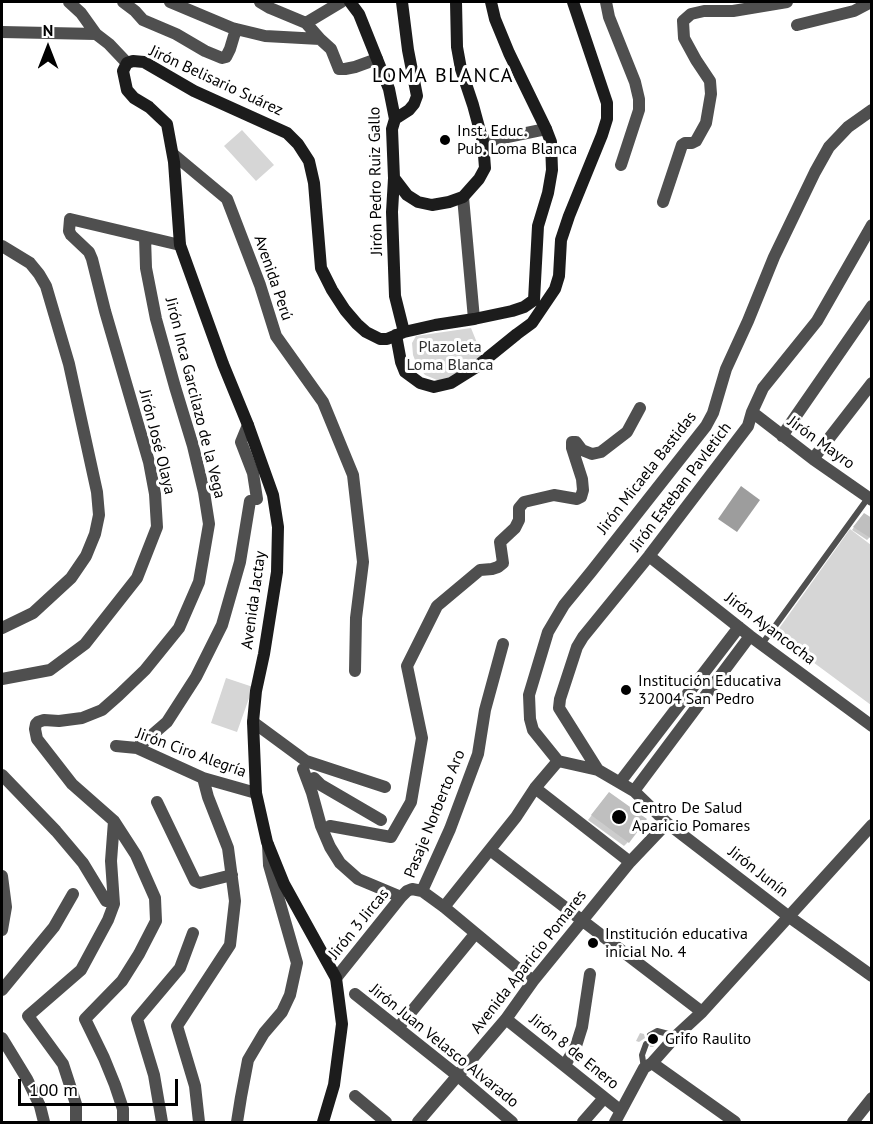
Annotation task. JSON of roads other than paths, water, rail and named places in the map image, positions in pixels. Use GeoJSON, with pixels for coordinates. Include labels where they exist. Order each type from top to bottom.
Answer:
{"type":"FeatureCollection","features":[{"type":"Feature","properties":{"kind":"street"},"geometry":{"type":"LineString","coordinates":[[69,2],[81,13],[96,34],[127,63]]}},
{"type":"Feature","properties":{"kind":"street"},"geometry":{"type":"LineString","coordinates":[[123,2],[135,10],[143,20],[222,58],[226,57],[230,49],[236,28]]}},
{"type":"Feature","properties":{"kind":"street"},"geometry":{"type":"LineString","coordinates":[[170,2],[236,28],[265,36],[320,39]]}},
{"type":"Feature","properties":{"kind":"street"},"geometry":{"type":"LineString","coordinates":[[260,2],[306,23],[331,49],[339,69],[355,67],[377,59]]}},
{"type":"Feature","properties":{"kind":"street"},"geometry":{"type":"LineString","coordinates":[[306,23],[341,2]]}},
{"type":"Feature","properties":{"kind":"street","name":"Jirón Pedro Ruiz Gallo"},"geometry":{"type":"LineString","coordinates":[[350,2],[359,14],[389,89],[395,119],[392,129],[394,178],[392,212],[395,296],[401,362],[405,372],[420,383],[434,387],[451,383],[475,368],[532,323],[555,289],[559,276],[561,240],[607,119],[607,103],[573,2]]}},
{"type":"Feature","properties":{"kind":"street"},"geometry":{"type":"LineString","coordinates":[[395,119],[414,104],[417,96],[402,2]]}},
{"type":"Feature","properties":{"kind":"street"},"geometry":{"type":"LineString","coordinates":[[394,178],[407,195],[432,205],[463,197],[479,179],[485,168],[483,142],[461,69],[457,47],[456,2]]}},
{"type":"Feature","properties":{"kind":"street"},"geometry":{"type":"LineString","coordinates":[[483,142],[546,129],[509,53],[495,19],[491,2]]}},
{"type":"Feature","properties":{"kind":"street"},"geometry":{"type":"LineString","coordinates":[[606,2],[609,17],[635,82],[639,99],[639,110],[621,165]]}},
{"type":"Feature","properties":{"kind":"street"},"geometry":{"type":"LineString","coordinates":[[663,202],[682,145],[696,141],[706,123],[711,94],[710,81],[684,38],[683,21],[691,14],[704,11],[733,11],[787,2]]}},
{"type":"Feature","properties":{"kind":"street"},"geometry":{"type":"LineString","coordinates":[[797,25],[854,10],[871,2]]}},
{"type":"Feature","properties":{"kind":"street"},"geometry":{"type":"LineString","coordinates":[[2,32],[96,34]]}},
{"type":"Feature","properties":{"kind":"street","name":"Jirón Belisario Suárez"},"geometry":{"type":"LineString","coordinates":[[127,63],[144,62],[194,91],[287,133],[298,144],[309,161],[314,183],[321,268],[345,310],[366,332],[380,339],[435,325],[474,320],[524,307],[534,300],[538,226],[552,170],[551,142],[546,129]]}},
{"type":"Feature","properties":{"kind":"street","name":"Avenida Jactay"},"geometry":{"type":"LineString","coordinates":[[127,63],[123,71],[127,90],[167,124],[173,154],[180,245],[222,364],[248,425],[273,495],[278,527],[277,572],[264,654],[255,691],[253,722],[256,793],[267,842],[284,884],[336,978],[342,1024],[334,1085],[323,1122]]}},
{"type":"Feature","properties":{"kind":"street","name":"Jirón Micaela Bastidas"},"geometry":{"type":"LineString","coordinates":[[558,761],[533,730],[530,719],[529,695],[548,632],[564,604],[706,426],[713,413],[726,369],[774,257],[815,172],[829,147],[848,128],[872,110]]}},
{"type":"Feature","properties":{"kind":"street","name":"Avenida Perú"},"geometry":{"type":"LineString","coordinates":[[173,154],[226,199],[260,285],[276,336],[323,402],[353,475],[363,562],[356,618],[355,671]]}},
{"type":"Feature","properties":{"kind":"street"},"geometry":{"type":"LineString","coordinates":[[463,197],[474,320]]}},
{"type":"Feature","properties":{"kind":"street","name":"Jirón José Olaya"},"geometry":{"type":"LineString","coordinates":[[2,679],[50,669],[85,644],[137,578],[157,527],[155,494],[149,462],[105,311],[93,259],[71,235],[70,219],[145,237]]}},
{"type":"Feature","properties":{"kind":"street","name":"Jirón Esteban Pavletich"},"geometry":{"type":"LineString","coordinates":[[598,770],[559,708],[577,647],[650,556],[748,426],[763,388],[818,321],[872,225]]}},
{"type":"Feature","properties":{"kind":"street"},"geometry":{"type":"LineString","coordinates":[[145,237],[180,245]]}},
{"type":"Feature","properties":{"kind":"street","name":"Jirón Inca Garcilazo de la Vega"},"geometry":{"type":"LineString","coordinates":[[123,1122],[123,1109],[115,1085],[85,1019],[122,981],[139,954],[156,921],[155,898],[136,855],[114,821],[72,784],[37,739],[35,729],[38,722],[44,720],[82,718],[102,710],[119,695],[145,670],[179,628],[199,582],[209,524],[204,492],[156,319],[146,268],[145,237]]}},
{"type":"Feature","properties":{"kind":"street"},"geometry":{"type":"LineString","coordinates":[[2,246],[30,263],[46,286],[69,364],[97,492],[99,515],[95,534],[86,556],[71,578],[33,613],[2,628]]}},
{"type":"Feature","properties":{"kind":"street"},"geometry":{"type":"LineString","coordinates":[[782,436],[872,306]]}},
{"type":"Feature","properties":{"kind":"street"},"geometry":{"type":"LineString","coordinates":[[813,459],[872,383]]}},
{"type":"Feature","properties":{"kind":"street"},"geometry":{"type":"LineString","coordinates":[[330,826],[391,837],[411,802],[422,738],[407,666],[436,606],[480,570],[492,569],[503,563],[500,542],[515,528],[519,519],[519,508],[524,502],[554,495],[577,498],[581,496],[582,479],[572,442],[576,442],[582,450],[592,454],[601,452],[627,432],[640,408]]}},
{"type":"Feature","properties":{"kind":"street","name":"Jirón Mayro"},"geometry":{"type":"LineString","coordinates":[[752,412],[870,499]]}},
{"type":"Feature","properties":{"kind":"street"},"geometry":{"type":"LineString","coordinates":[[137,748],[167,722],[196,677],[222,625],[240,562],[254,500],[252,472],[241,442],[248,425]]}},
{"type":"Feature","properties":{"kind":"street","name":"Jirón Ayancocha"},"geometry":{"type":"LineString","coordinates":[[650,556],[750,636],[872,726]]}},
{"type":"Feature","properties":{"kind":"street"},"geometry":{"type":"LineString","coordinates":[[620,782],[739,627]]}},
{"type":"Feature","properties":{"kind":"street"},"geometry":{"type":"LineString","coordinates":[[634,791],[750,636]]}},
{"type":"Feature","properties":{"kind":"street","name":"Pasaje Norberto Aro"},"geometry":{"type":"LineString","coordinates":[[422,891],[450,829],[478,754],[485,710],[503,644]]}},
{"type":"Feature","properties":{"kind":"street"},"geometry":{"type":"LineString","coordinates":[[253,722],[306,761],[385,787]]}},
{"type":"Feature","properties":{"kind":"street","name":"Jirón Ciro Alegría"},"geometry":{"type":"LineString","coordinates":[[116,746],[137,748],[203,778],[256,793]]}},
{"type":"Feature","properties":{"kind":"street"},"geometry":{"type":"LineString","coordinates":[[444,907],[558,761],[598,770]]}},
{"type":"Feature","properties":{"kind":"street"},"geometry":{"type":"LineString","coordinates":[[303,769],[321,826],[330,848],[340,863],[358,879],[404,894],[412,889],[422,891],[533,981]]}},
{"type":"Feature","properties":{"kind":"street","name":"Jirón Junín"},"geometry":{"type":"LineString","coordinates":[[598,770],[634,791],[667,823],[788,916],[872,976]]}},
{"type":"Feature","properties":{"kind":"street"},"geometry":{"type":"LineString","coordinates":[[2,775],[56,831],[83,863],[106,901]]}},
{"type":"Feature","properties":{"kind":"street"},"geometry":{"type":"LineString","coordinates":[[199,1122],[195,1086],[177,1026],[230,945],[235,901],[228,848],[203,778]]}},
{"type":"Feature","properties":{"kind":"street"},"geometry":{"type":"LineString","coordinates":[[314,778],[321,785],[381,819]]}},
{"type":"Feature","properties":{"kind":"street"},"geometry":{"type":"LineString","coordinates":[[535,788],[630,862]]}},
{"type":"Feature","properties":{"kind":"street"},"geometry":{"type":"LineString","coordinates":[[157,802],[195,881],[200,883],[231,875]]}},
{"type":"Feature","properties":{"kind":"street"},"geometry":{"type":"LineString","coordinates":[[76,1122],[76,1104],[63,1064],[28,1016],[81,970],[108,920],[114,904],[111,861],[114,821]]}},
{"type":"Feature","properties":{"kind":"street","name":"Avenida Aparicio Pomares"},"geometry":{"type":"LineString","coordinates":[[418,1122],[506,1019],[533,981],[630,862],[667,823]]}},
{"type":"Feature","properties":{"kind":"street"},"geometry":{"type":"LineString","coordinates":[[615,1122],[648,1065],[702,1012],[872,825]]}},
{"type":"Feature","properties":{"kind":"street"},"geometry":{"type":"LineString","coordinates":[[237,1122],[248,1060],[264,1033],[282,1012],[290,995],[297,963],[269,865],[267,842]]}},
{"type":"Feature","properties":{"kind":"street"},"geometry":{"type":"LineString","coordinates":[[490,850],[702,1012]]}},
{"type":"Feature","properties":{"kind":"street"},"geometry":{"type":"LineString","coordinates":[[2,876],[6,907],[2,930]]}},
{"type":"Feature","properties":{"kind":"street"},"geometry":{"type":"LineString","coordinates":[[2,990],[54,927],[73,894]]}},
{"type":"Feature","properties":{"kind":"street","name":"Jirón 3 Jircas"},"geometry":{"type":"LineString","coordinates":[[336,978],[404,894]]}},
{"type":"Feature","properties":{"kind":"street"},"geometry":{"type":"LineString","coordinates":[[162,1122],[154,1075],[137,1019],[180,968],[193,933]]}},
{"type":"Feature","properties":{"kind":"street"},"geometry":{"type":"LineString","coordinates":[[398,1028],[475,934]]}},
{"type":"Feature","properties":{"kind":"street"},"geometry":{"type":"LineString","coordinates":[[565,1065],[576,1046],[582,1027],[590,974]]}},
{"type":"Feature","properties":{"kind":"street","name":"Jirón Juan Velasco Alvarado"},"geometry":{"type":"LineString","coordinates":[[355,994],[512,1122]]}},
{"type":"Feature","properties":{"kind":"street","name":"Jirón 8 de Enero"},"geometry":{"type":"LineString","coordinates":[[506,1019],[621,1111]]}},
{"type":"Feature","properties":{"kind":"street"},"geometry":{"type":"LineString","coordinates":[[2,1038],[32,1088],[44,1122]]}},
{"type":"Feature","properties":{"kind":"street"},"geometry":{"type":"LineString","coordinates":[[648,1065],[735,1122]]}},
{"type":"Feature","properties":{"kind":"street"},"geometry":{"type":"LineString","coordinates":[[355,1096],[386,1122]]}},
{"type":"Feature","properties":{"kind":"street"},"geometry":{"type":"LineString","coordinates":[[583,1122],[604,1098]]}},
{"type":"Feature","properties":{"kind":"street"},"geometry":{"type":"LineString","coordinates":[[853,1122],[872,1098]]}},
{"type":"Feature","properties":{"kind":"lane"},"geometry":{"type":"LineString","coordinates":[[762,644],[870,499]]}},
{"type":"Feature","properties":{"kind":"lane"},"geometry":{"type":"LineString","coordinates":[[650,1035],[657,1031],[676,1036]]}},
{"type":"Feature","properties":{"kind":"lane"},"geometry":{"type":"LineString","coordinates":[[646,1044],[642,1059],[648,1065]]}},
{"type":"Feature","properties":{"kind":"place","name":"Inst. Educ. Pub. Loma Blanca"},"geometry":{"type":"Point","coordinates":[445,140]}},
{"type":"Feature","properties":{"kind":"place","name":"Institución Educativa 32004 San Pedro"},"geometry":{"type":"Point","coordinates":[626,690]}},
{"type":"Feature","properties":{"kind":"place","name":"Centro De Salud Aparicio Pomares"},"geometry":{"type":"Point","coordinates":[619,817]}},
{"type":"Feature","properties":{"kind":"place","name":"Institución educativa inicial No. 4"},"geometry":{"type":"Point","coordinates":[593,943]}},
{"type":"Feature","properties":{"kind":"place","name":"Grifo Raulito"},"geometry":{"type":"Point","coordinates":[653,1039]}},
{"type":"Feature","properties":{"kind":"district","name":"LOMA BLANCA"},"geometry":{"type":"Point","coordinates":[443,76]}},
{"type":"Feature","properties":{"kind":"park label","name":"Plazoleta Loma Blanca"},"geometry":{"type":"Point","coordinates":[450,356]}}]}
